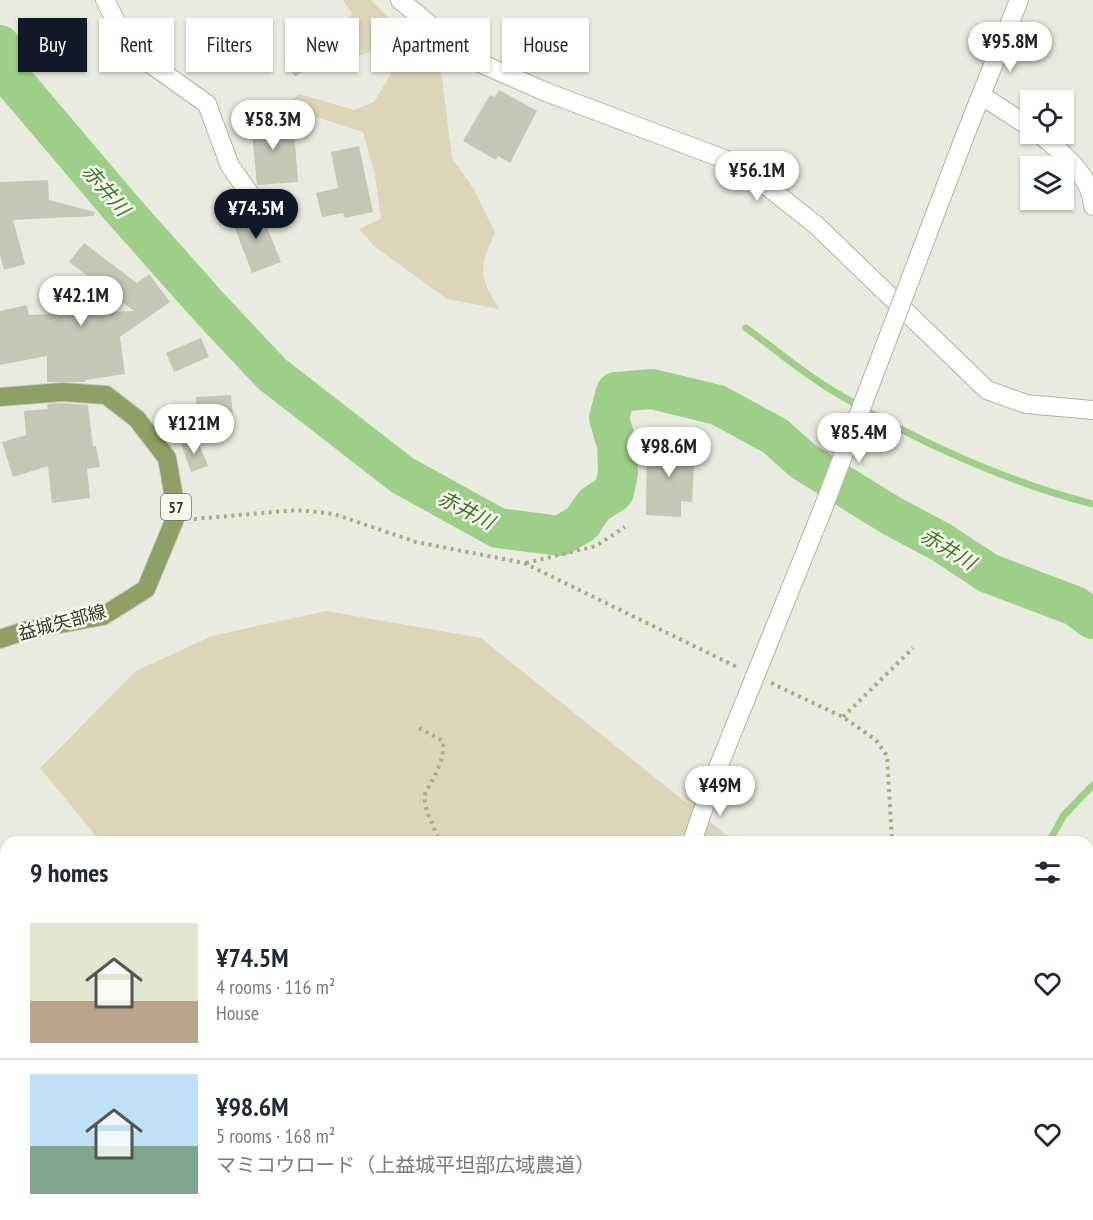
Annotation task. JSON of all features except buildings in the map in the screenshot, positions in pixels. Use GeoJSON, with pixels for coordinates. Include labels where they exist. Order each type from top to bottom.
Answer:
{"type":"FeatureCollection","features":[{"type":"Feature","properties":{"kind":"main road","name":"益城矢部線"},"geometry":{"type":"LineString","coordinates":[[0,398],[62,392],[106,395],[136,419],[167,458],[177,514],[146,589],[103,616],[27,630],[0,639]]}},
{"type":"Feature","properties":{"kind":"street"},"geometry":{"type":"LineString","coordinates":[[105,0],[121,31],[147,62],[207,104],[230,166],[252,197]]}},
{"type":"Feature","properties":{"kind":"street"},"geometry":{"type":"LineString","coordinates":[[400,0],[473,60],[557,97],[740,165],[816,225],[987,390],[1026,404],[1093,410]]}},
{"type":"Feature","properties":{"kind":"street"},"geometry":{"type":"LineString","coordinates":[[694,836],[713,780],[822,511],[1019,0]]}},
{"type":"Feature","properties":{"kind":"street"},"geometry":{"type":"LineString","coordinates":[[981,96],[1020,121]]}},
{"type":"Feature","properties":{"kind":"street"},"geometry":{"type":"LineString","coordinates":[[1052,144],[1069,159],[1092,193],[1093,206]]}},
{"type":"Feature","properties":{"kind":"path"},"geometry":{"type":"LineString","coordinates":[[174,521],[306,511],[334,514],[416,542],[524,563],[738,667]]}},
{"type":"Feature","properties":{"kind":"path"},"geometry":{"type":"LineString","coordinates":[[524,563],[596,546],[626,527]]}},
{"type":"Feature","properties":{"kind":"path"},"geometry":{"type":"LineString","coordinates":[[843,717],[913,648]]}},
{"type":"Feature","properties":{"kind":"path"},"geometry":{"type":"LineString","coordinates":[[769,682],[843,717],[876,741],[887,756],[892,836]]}},
{"type":"Feature","properties":{"kind":"path"},"geometry":{"type":"LineString","coordinates":[[419,728],[443,741],[444,753],[439,769],[424,796],[438,836]]}},
{"type":"Feature","properties":{"kind":"shaded area"},"geometry":{"type":"Polygon","coordinates":[[[343,0],[371,0],[389,18],[371,18],[371,52],[359,56],[359,18],[348,18],[352,14],[343,0]]]}},
{"type":"Feature","properties":{"kind":"shaded area"},"geometry":{"type":"Polygon","coordinates":[[[390,72],[441,72],[452,158],[474,189],[495,233],[486,255],[483,272],[484,280],[499,309],[447,299],[374,246],[359,229],[381,219],[375,175],[363,132],[285,107],[299,94],[354,110],[374,102],[391,74],[390,72]]]}},
{"type":"Feature","properties":{"kind":"shaded area"},"geometry":{"type":"Polygon","coordinates":[[[326,611],[481,638],[728,836],[96,836],[40,768],[136,671],[212,636],[326,611]]]}},
{"type":"Feature","properties":{"kind":"waterway","name":"赤井川"},"geometry":{"type":"LineString","coordinates":[[0,45],[16,84],[122,209],[272,374],[402,475],[498,528],[560,536],[582,523],[594,505],[614,492],[618,473],[617,445],[609,418],[616,392],[652,389],[718,405],[775,436],[803,461],[892,516],[941,542],[988,573],[1075,606],[1093,619]]}},
{"type":"Feature","properties":{"kind":"waterway"},"geometry":{"type":"LineString","coordinates":[[746,328],[823,385],[895,426],[993,471],[1093,504]]}},
{"type":"Feature","properties":{"kind":"waterway"},"geometry":{"type":"LineString","coordinates":[[1052,836],[1064,815],[1093,785]]}}]}
